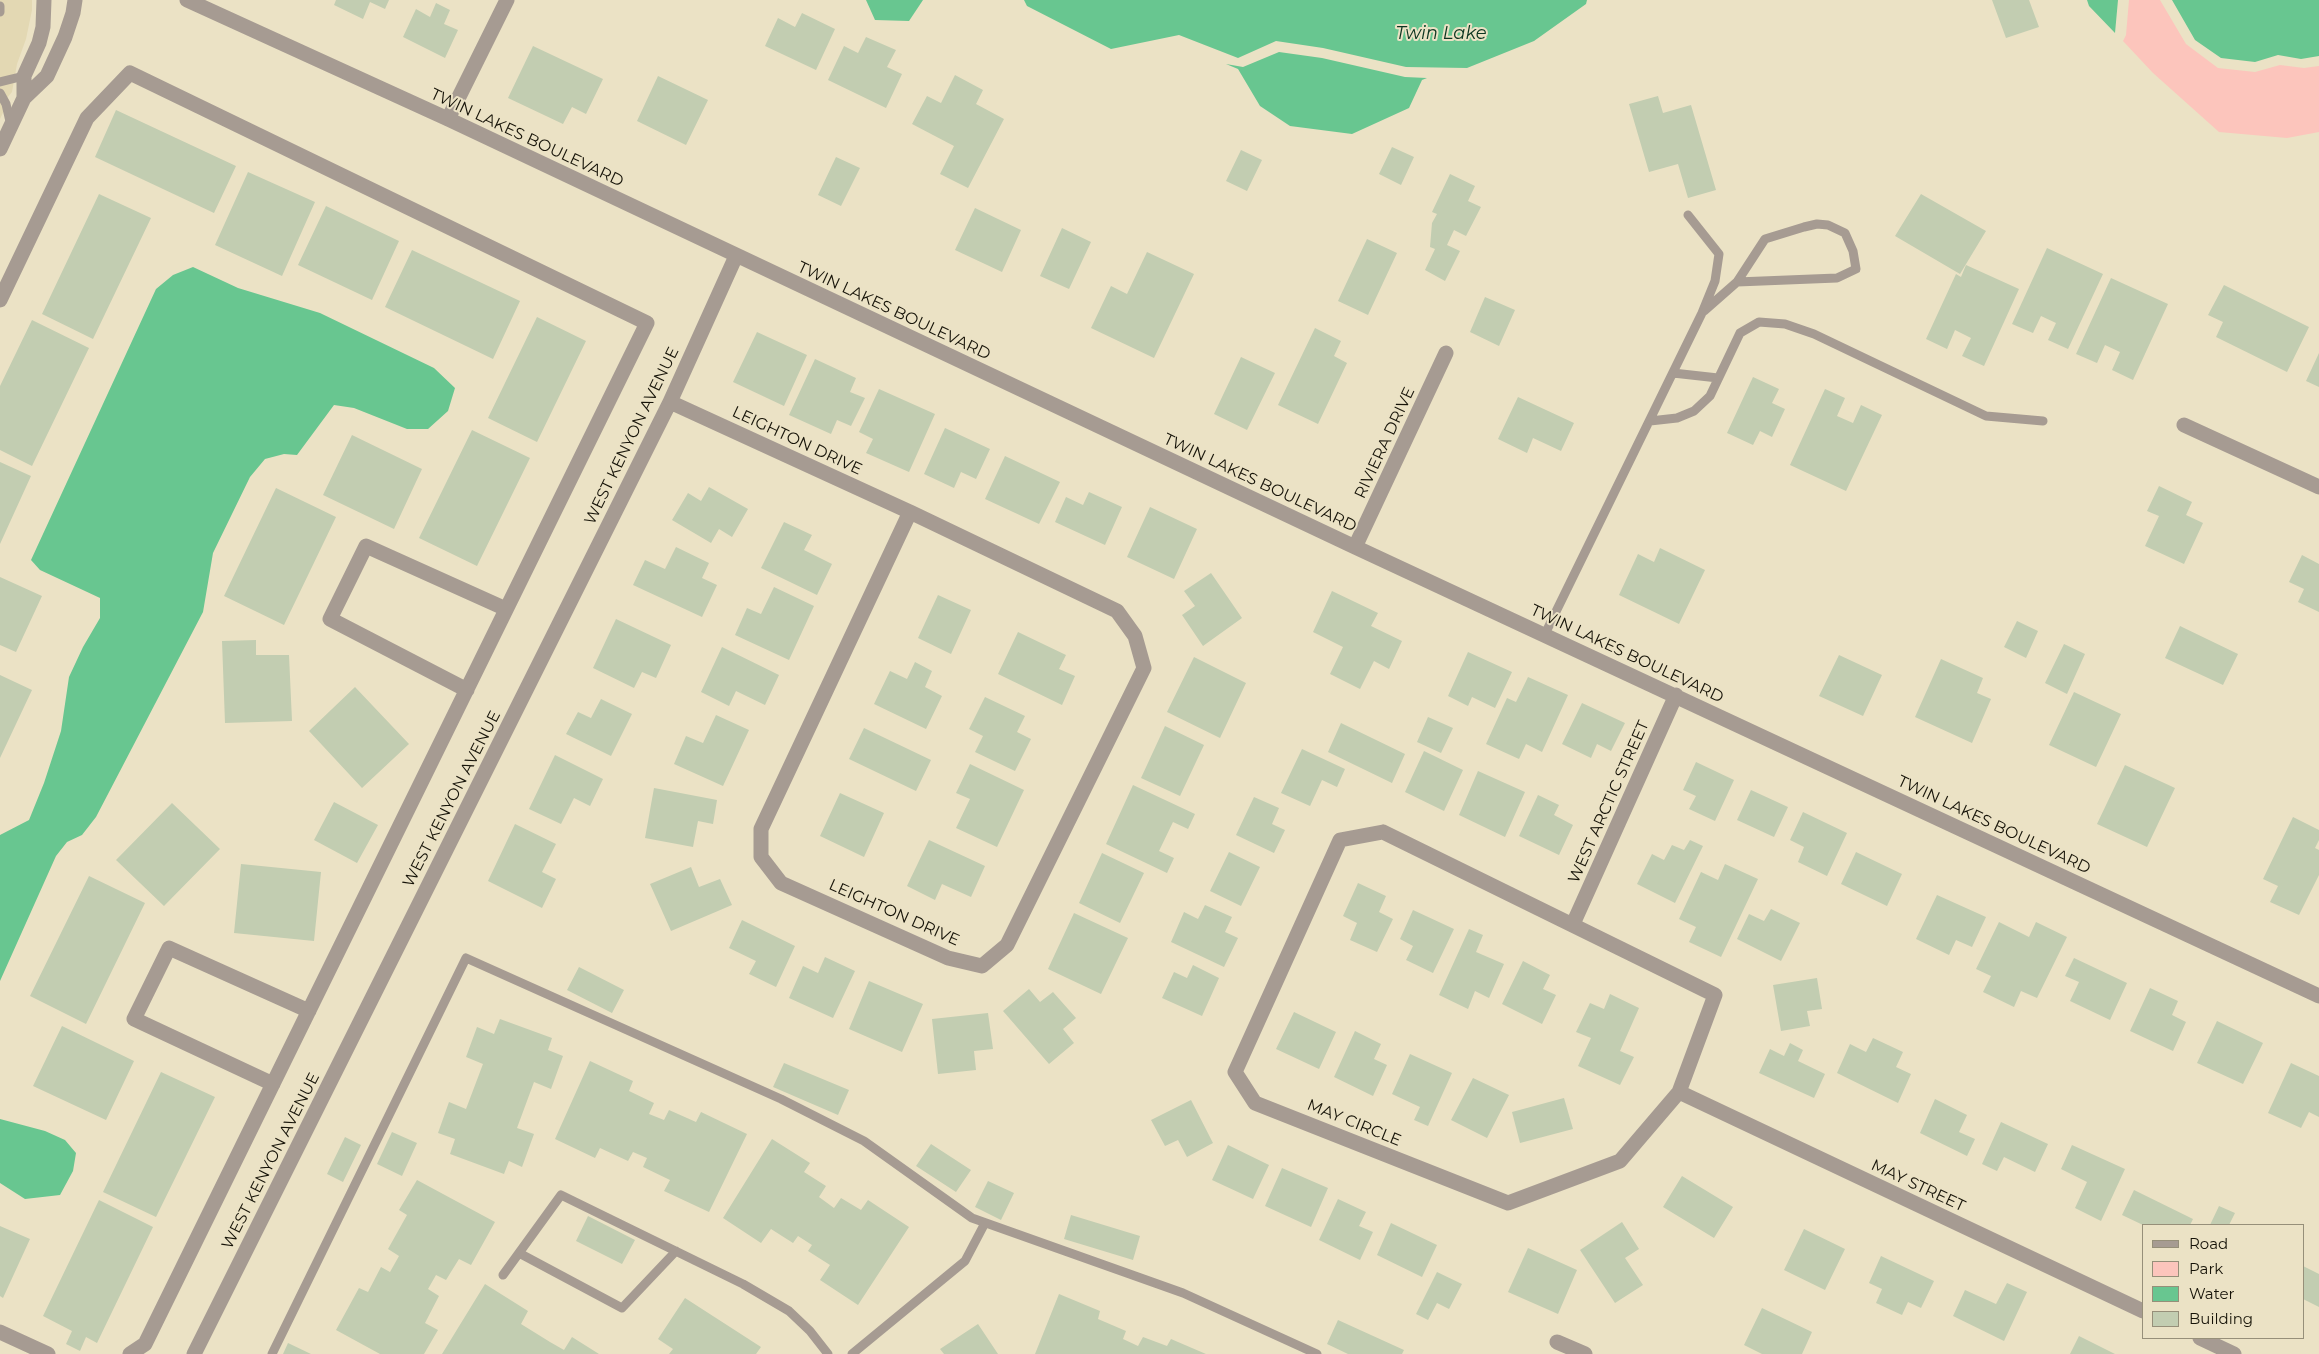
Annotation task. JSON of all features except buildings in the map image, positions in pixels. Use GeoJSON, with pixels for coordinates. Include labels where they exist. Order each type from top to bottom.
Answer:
{"type":"FeatureCollection","features":[{"type":"Feature","properties":{"kind":"street"},"geometry":{"type":"LineString","coordinates":[[24,98],[24,76],[39,43],[43,27],[44,0]]}},
{"type":"Feature","properties":{"kind":"street"},"geometry":{"type":"LineString","coordinates":[[0,149],[24,98],[47,76],[65,37],[75,0]]}},
{"type":"Feature","properties":{"kind":"street","name":"TWIN LAKES BOULEVARD"},"geometry":{"type":"LineString","coordinates":[[187,0],[448,119],[1355,547],[2319,996]]}},
{"type":"Feature","properties":{"kind":"street"},"geometry":{"type":"LineString","coordinates":[[448,119],[507,0]]}},
{"type":"Feature","properties":{"kind":"street"},"geometry":{"type":"LineString","coordinates":[[0,300],[86,118],[130,73],[647,323],[145,1344],[130,1354]]}},
{"type":"Feature","properties":{"kind":"street","name":"WEST KENYON AVENUE"},"geometry":{"type":"LineString","coordinates":[[194,1354],[670,402],[736,256]]}},
{"type":"Feature","properties":{"kind":"street","name":"RIVIERA DRIVE"},"geometry":{"type":"LineString","coordinates":[[1355,547],[1446,353]]}},
{"type":"Feature","properties":{"kind":"street","name":"LEIGHTON DRIVE"},"geometry":{"type":"LineString","coordinates":[[670,402],[910,512],[1116,611],[1134,636],[1144,668],[1007,944],[982,966],[948,958],[781,883],[761,857],[761,829],[910,512]]}},
{"type":"Feature","properties":{"kind":"street"},"geometry":{"type":"LineString","coordinates":[[2184,424],[2319,487]]}},
{"type":"Feature","properties":{"kind":"street"},"geometry":{"type":"LineString","coordinates":[[467,690],[330,619],[366,546],[506,610]]}},
{"type":"Feature","properties":{"kind":"street","name":"WEST ARCTIC STREET"},"geometry":{"type":"LineString","coordinates":[[1573,924],[1676,695]]}},
{"type":"Feature","properties":{"kind":"street","name":"MAY CIRCLE"},"geometry":{"type":"LineString","coordinates":[[1383,832],[1573,924],[1716,994],[1679,1092],[1620,1161],[1508,1203],[1255,1103],[1234,1072],[1340,840],[1383,832]]}},
{"type":"Feature","properties":{"kind":"street"},"geometry":{"type":"LineString","coordinates":[[273,1084],[134,1019],[169,948],[309,1011]]}},
{"type":"Feature","properties":{"kind":"street","name":"MAY STREET"},"geometry":{"type":"LineString","coordinates":[[1679,1092],[2142,1311]]}},
{"type":"Feature","properties":{"kind":"street"},"geometry":{"type":"LineString","coordinates":[[0,1332],[48,1354]]}},
{"type":"Feature","properties":{"kind":"street"},"geometry":{"type":"LineString","coordinates":[[2202,1339],[2234,1354]]}},
{"type":"Feature","properties":{"kind":"street"},"geometry":{"type":"LineString","coordinates":[[1557,1342],[1585,1354]]}},
{"type":"Feature","properties":{"kind":"lane"},"geometry":{"type":"LineString","coordinates":[[0,6],[0,12]]}},
{"type":"Feature","properties":{"kind":"lane"},"geometry":{"type":"LineString","coordinates":[[0,82],[24,76]]}},
{"type":"Feature","properties":{"kind":"lane"},"geometry":{"type":"LineString","coordinates":[[0,93],[6,104],[11,126]]}},
{"type":"Feature","properties":{"kind":"lane"},"geometry":{"type":"LineString","coordinates":[[1545,634],[1650,421],[1702,313],[1715,281],[1719,254],[1688,215]]}},
{"type":"Feature","properties":{"kind":"lane"},"geometry":{"type":"LineString","coordinates":[[1702,313],[1737,282],[1765,239],[1817,224],[1828,225],[1845,233],[1853,251],[1856,269],[1837,278],[1737,282]]}},
{"type":"Feature","properties":{"kind":"lane"},"geometry":{"type":"LineString","coordinates":[[1650,421],[1676,418],[1694,411],[1710,396],[1740,333],[1759,322],[1785,324],[1814,334],[1986,416],[2043,421]]}},
{"type":"Feature","properties":{"kind":"lane"},"geometry":{"type":"LineString","coordinates":[[1673,373],[1718,378]]}},
{"type":"Feature","properties":{"kind":"lane"},"geometry":{"type":"LineString","coordinates":[[272,1354],[466,958],[781,1099],[864,1141],[972,1218],[1183,1293],[1317,1354]]}},
{"type":"Feature","properties":{"kind":"lane"},"geometry":{"type":"LineString","coordinates":[[503,1275],[560,1195],[744,1284],[789,1311],[810,1331],[828,1354]]}},
{"type":"Feature","properties":{"kind":"lane"},"geometry":{"type":"LineString","coordinates":[[852,1354],[965,1260],[985,1222]]}},
{"type":"Feature","properties":{"kind":"lane"},"geometry":{"type":"LineString","coordinates":[[519,1253],[622,1308],[676,1251]]}},
{"type":"Feature","properties":{"kind":"shaded area"},"geometry":{"type":"Polygon","coordinates":[[[0,0],[32,0],[32,10],[26,39],[17,64],[12,92],[7,98],[9,100],[0,119],[0,0]]]}},
{"type":"Feature","properties":{"kind":"green space"},"geometry":{"type":"Polygon","coordinates":[[[2129,0],[2160,0],[2186,44],[2218,68],[2255,72],[2280,65],[2304,68],[2319,66],[2319,132],[2287,138],[2219,132],[2153,73],[2123,41],[2126,35],[2129,0]]]}},
{"type":"Feature","properties":{"kind":"water"},"geometry":{"type":"Polygon","coordinates":[[[866,0],[923,0],[909,21],[875,20],[866,0]]]}},
{"type":"Feature","properties":{"kind":"water","name":"Twin Lake"},"geometry":{"type":"Polygon","coordinates":[[[1024,0],[1587,0],[1586,4],[1534,41],[1467,68],[1406,67],[1323,48],[1276,41],[1238,58],[1179,35],[1111,49],[1027,6],[1024,0]]]}},
{"type":"Feature","properties":{"kind":"water"},"geometry":{"type":"Polygon","coordinates":[[[2087,0],[2118,0],[2115,33],[2089,6],[2087,0]]]}},
{"type":"Feature","properties":{"kind":"water"},"geometry":{"type":"Polygon","coordinates":[[[2172,0],[2319,0],[2319,56],[2301,59],[2278,55],[2255,62],[2221,58],[2195,40],[2172,0]]]}},
{"type":"Feature","properties":{"kind":"water"},"geometry":{"type":"Polygon","coordinates":[[[1279,52],[1322,58],[1405,77],[1427,78],[1422,80],[1409,108],[1352,134],[1290,126],[1260,106],[1238,69],[1226,64],[1243,67],[1279,52]]]}},
{"type":"Feature","properties":{"kind":"water"},"geometry":{"type":"Polygon","coordinates":[[[193,267],[238,288],[320,313],[434,368],[455,388],[448,411],[428,429],[407,429],[354,408],[334,405],[297,455],[284,454],[265,459],[250,477],[213,553],[203,612],[96,817],[82,835],[67,842],[56,856],[0,981],[0,835],[29,820],[44,783],[61,731],[69,677],[83,647],[100,618],[100,598],[40,570],[31,560],[156,289],[173,275],[193,267]]]}},
{"type":"Feature","properties":{"kind":"water"},"geometry":{"type":"Polygon","coordinates":[[[0,1119],[45,1131],[65,1140],[76,1153],[73,1171],[60,1195],[25,1199],[0,1183],[0,1119]]]}}]}
